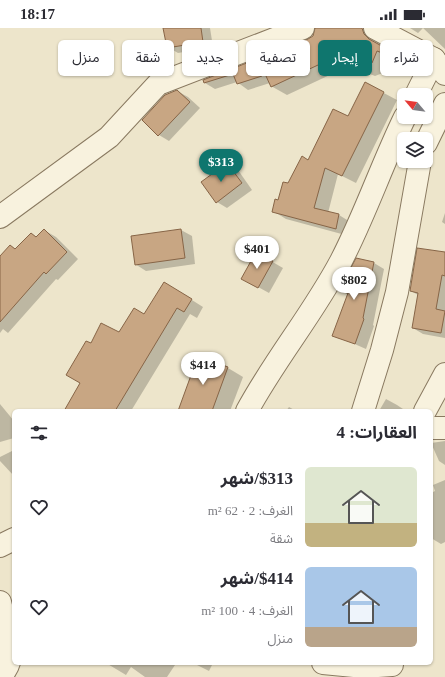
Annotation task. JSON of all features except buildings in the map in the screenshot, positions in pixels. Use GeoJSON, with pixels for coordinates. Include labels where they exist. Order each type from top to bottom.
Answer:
{"type":"FeatureCollection","features":[{"type":"Feature","properties":{"kind":"street"},"geometry":{"type":"LineString","coordinates":[[0,217],[109,137],[158,84],[303,28]]}},
{"type":"Feature","properties":{"kind":"street"},"geometry":{"type":"LineString","coordinates":[[375,28],[439,67],[422,88]]}},
{"type":"Feature","properties":{"kind":"street"},"geometry":{"type":"LineString","coordinates":[[431,132],[445,104]]}},
{"type":"Feature","properties":{"kind":"street"},"geometry":{"type":"LineString","coordinates":[[248,409],[261,386],[318,302],[341,260],[402,124]]}},
{"type":"Feature","properties":{"kind":"street"},"geometry":{"type":"LineString","coordinates":[[364,409],[382,350],[397,292],[419,168]]}},
{"type":"Feature","properties":{"kind":"street"},"geometry":{"type":"LineString","coordinates":[[426,409],[445,374]]}},
{"type":"Feature","properties":{"kind":"street"},"geometry":{"type":"LineString","coordinates":[[433,428],[445,428]]}},
{"type":"Feature","properties":{"kind":"street"},"geometry":{"type":"LineString","coordinates":[[0,546],[12,540]]}},
{"type":"Feature","properties":{"kind":"street"},"geometry":{"type":"LineString","coordinates":[[0,602],[11,646],[10,661],[6,670],[0,676]]}},
{"type":"Feature","properties":{"kind":"street"},"geometry":{"type":"LineString","coordinates":[[344,665],[394,668]]}}]}
